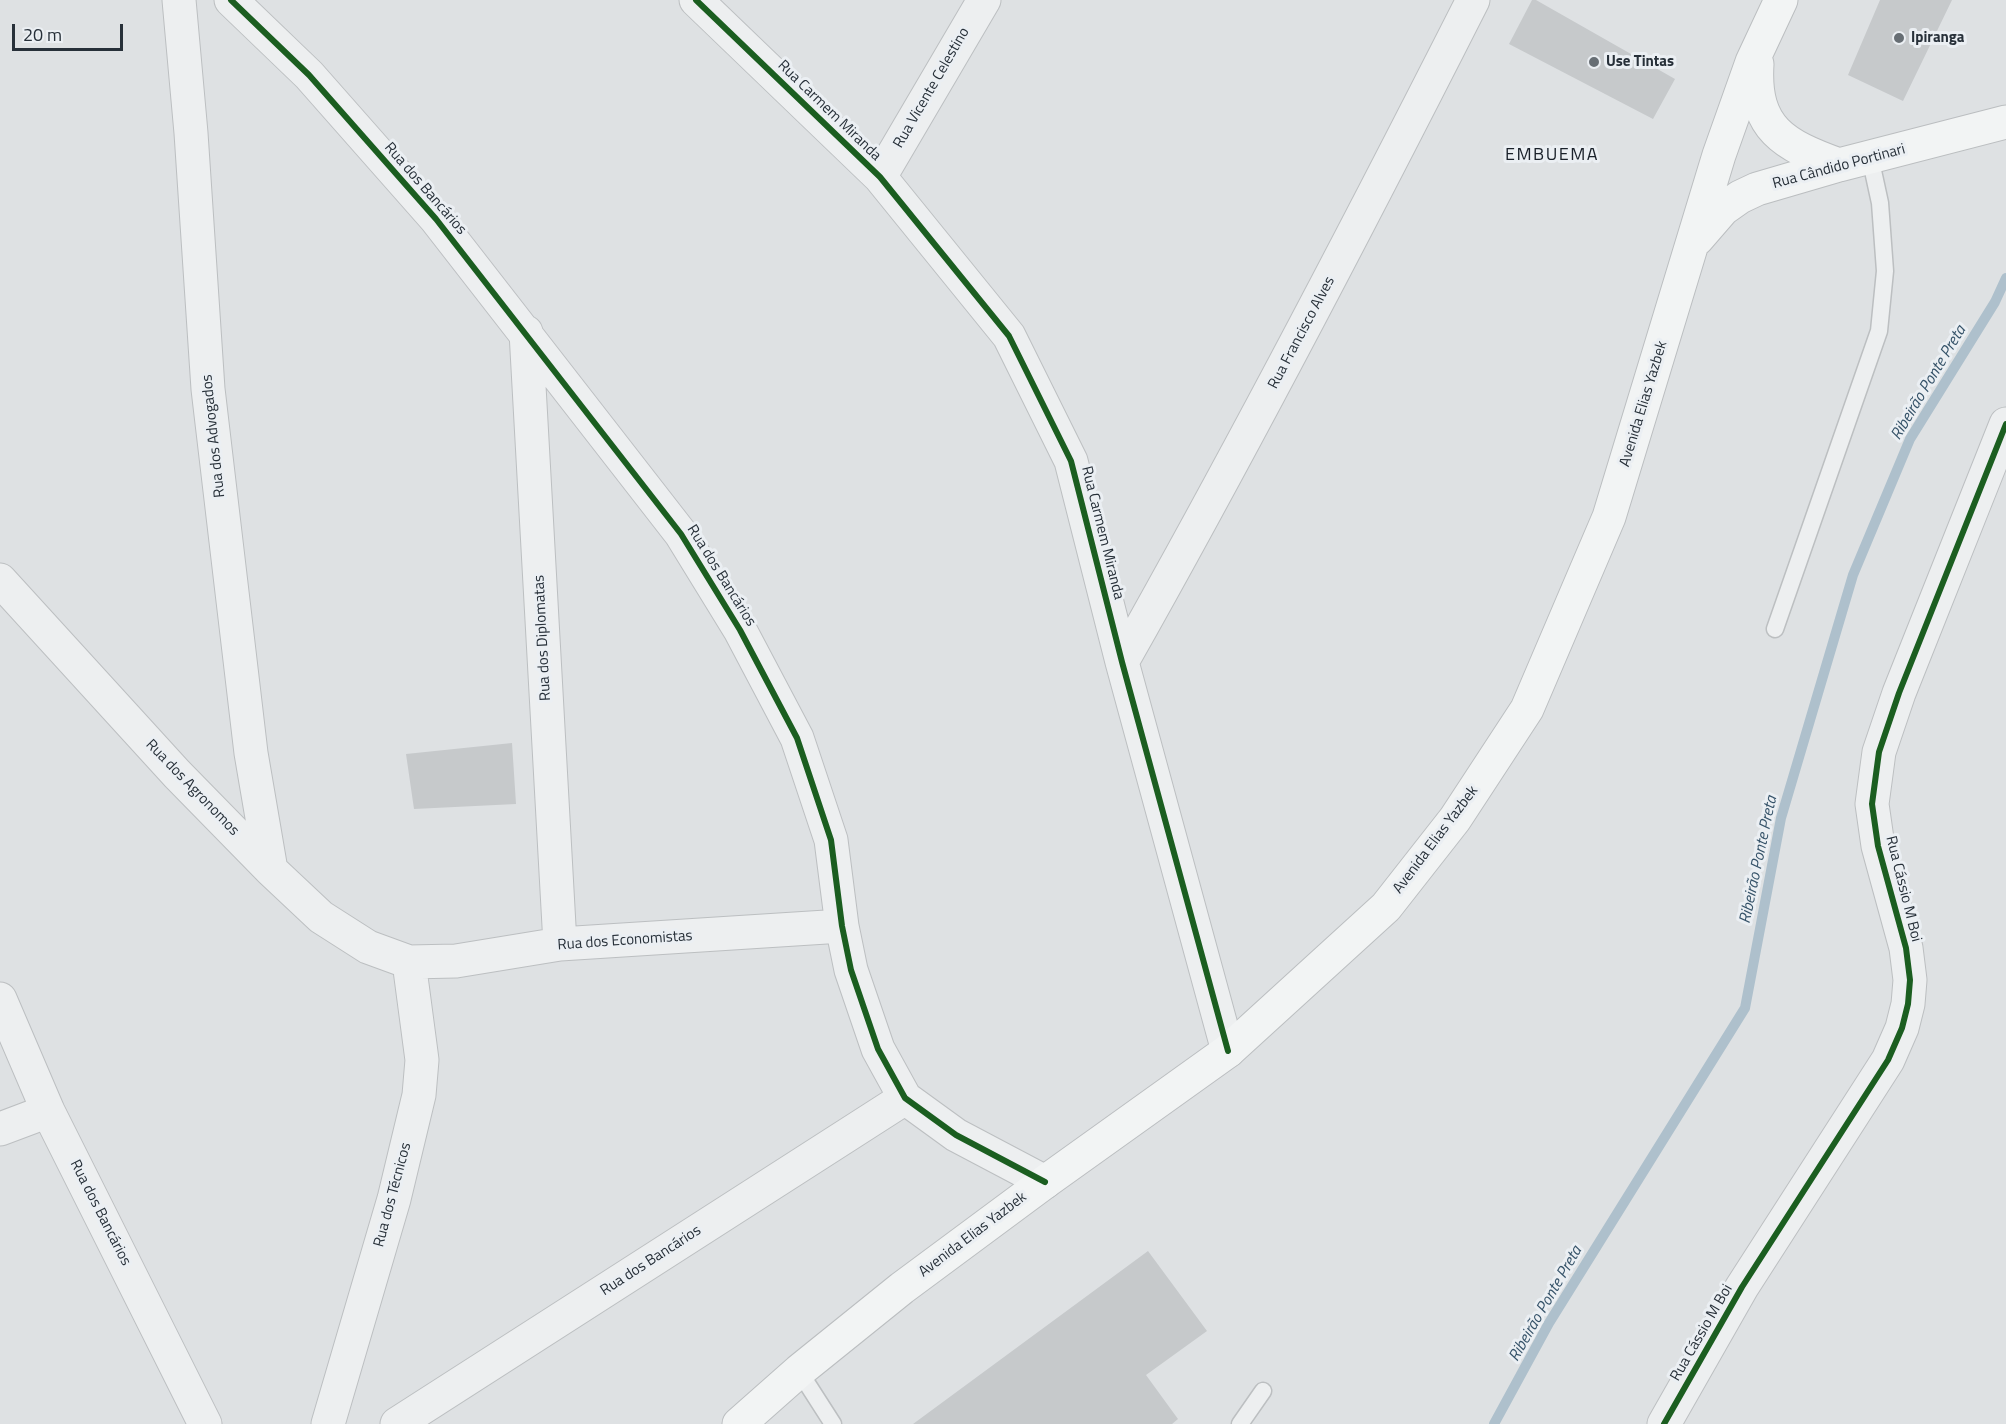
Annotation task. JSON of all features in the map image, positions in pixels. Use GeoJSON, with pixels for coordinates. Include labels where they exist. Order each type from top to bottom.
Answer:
{"type":"FeatureCollection","features":[{"type":"Feature","properties":{"kind":"main road","name":"Avenida Elias Yazbek"},"geometry":{"type":"LineString","coordinates":[[739,1424],[799,1371],[902,1288],[1228,1051],[1386,907],[1455,819],[1527,709],[1609,518],[1719,155],[1758,50],[1781,0]]}},
{"type":"Feature","properties":{"kind":"main road"},"geometry":{"type":"LineString","coordinates":[[1758,50],[1756,80],[1761,111],[1773,130],[1808,154],[1855,161]]}},
{"type":"Feature","properties":{"kind":"main road","name":"Rua Cândido Portinari"},"geometry":{"type":"LineString","coordinates":[[1692,245],[1723,209],[1757,189],[2006,122]]}},
{"type":"Feature","properties":{"kind":"street","name":"Rua dos Advogados"},"geometry":{"type":"LineString","coordinates":[[179,0],[193,156],[208,389],[251,753],[271,870]]}},
{"type":"Feature","properties":{"kind":"street","name":"Rua dos Bancários"},"geometry":{"type":"LineString","coordinates":[[231,0],[309,75],[436,219],[681,534],[740,630],[797,738],[831,840],[842,926],[851,970],[878,1049],[905,1098],[956,1136],[1045,1182]]}},
{"type":"Feature","properties":{"kind":"street","name":"Rua Carmem Miranda"},"geometry":{"type":"LineString","coordinates":[[696,0],[880,177],[1009,336],[1071,461],[1122,662],[1228,1051]]}},
{"type":"Feature","properties":{"kind":"street","name":"Rua Vicente Celestino"},"geometry":{"type":"LineString","coordinates":[[880,177],[984,0]]}},
{"type":"Feature","properties":{"kind":"street","name":"Rua Francisco Alves"},"geometry":{"type":"LineString","coordinates":[[1122,662],[1210,506],[1308,322],[1473,0]]}},
{"type":"Feature","properties":{"kind":"street","name":"Rua dos Diplomatas"},"geometry":{"type":"LineString","coordinates":[[526,332],[560,944]]}},
{"type":"Feature","properties":{"kind":"street","name":"Rua Cássio M Boi"},"geometry":{"type":"LineString","coordinates":[[1664,1424],[1742,1287],[1888,1060],[1902,1028],[1908,1004],[1910,980],[1906,948],[1878,846],[1872,804],[1879,752],[1899,693],[2006,424]]}},
{"type":"Feature","properties":{"kind":"street","name":"Rua dos Agronomos"},"geometry":{"type":"LineString","coordinates":[[0,580],[177,774],[271,870],[321,917],[368,947],[409,962]]}},
{"type":"Feature","properties":{"kind":"street","name":"Rua dos Economistas"},"geometry":{"type":"LineString","coordinates":[[409,962],[456,961],[560,944],[842,926]]}},
{"type":"Feature","properties":{"kind":"street","name":"Rua dos Técnicos"},"geometry":{"type":"LineString","coordinates":[[328,1424],[394,1199],[419,1095],[422,1060],[409,962]]}},
{"type":"Feature","properties":{"kind":"street","name":"Rua dos Bancários"},"geometry":{"type":"LineString","coordinates":[[0,999],[48,1111],[206,1424]]}},
{"type":"Feature","properties":{"kind":"street","name":"Rua dos Bancários"},"geometry":{"type":"LineString","coordinates":[[397,1424],[905,1098]]}},
{"type":"Feature","properties":{"kind":"street"},"geometry":{"type":"LineString","coordinates":[[0,1129],[48,1111]]}},
{"type":"Feature","properties":{"kind":"lane"},"geometry":{"type":"LineString","coordinates":[[1775,628],[1879,332],[1885,271],[1880,203],[1855,161]]}},
{"type":"Feature","properties":{"kind":"lane"},"geometry":{"type":"LineString","coordinates":[[799,1371],[833,1424]]}},
{"type":"Feature","properties":{"kind":"lane"},"geometry":{"type":"LineString","coordinates":[[1240,1424],[1263,1391]]}},
{"type":"Feature","properties":{"kind":"building","name":"Use Tintas"},"geometry":{"type":"Polygon","coordinates":[[[1532,0],[1536,0],[1675,79],[1653,119],[1509,44],[1532,0]]]}},
{"type":"Feature","properties":{"kind":"building","name":"Ipiranga"},"geometry":{"type":"Polygon","coordinates":[[[1880,0],[1952,0],[1903,101],[1848,75],[1880,0]]]}},
{"type":"Feature","properties":{"kind":"building"},"geometry":{"type":"Polygon","coordinates":[[[512,743],[516,804],[414,809],[406,754],[512,743]]]}},
{"type":"Feature","properties":{"kind":"building"},"geometry":{"type":"Polygon","coordinates":[[[1148,1251],[1207,1331],[1146,1375],[1178,1419],[1172,1424],[913,1424],[1148,1251]]]}},
{"type":"Feature","properties":{"kind":"waterway","name":"Ribeirão Ponte Preta"},"geometry":{"type":"LineString","coordinates":[[1494,1424],[1549,1323],[1745,1008],[1781,818],[1853,575],[1910,439],[1995,302],[2006,278]]}},
{"type":"Feature","properties":{"kind":"cycle path"},"geometry":{"type":"LineString","coordinates":[[231,0],[309,75],[436,219],[681,534],[740,630],[797,738],[831,840],[842,926],[851,970],[878,1049],[905,1098],[956,1135],[1045,1182]]}},
{"type":"Feature","properties":{"kind":"cycle path"},"geometry":{"type":"LineString","coordinates":[[696,0],[880,177],[1009,336],[1071,461],[1122,662],[1228,1051]]}},
{"type":"Feature","properties":{"kind":"cycle path"},"geometry":{"type":"LineString","coordinates":[[1664,1424],[1742,1287],[1888,1060],[1902,1028],[1908,1004],[1910,980],[1906,948],[1878,846],[1872,804],[1879,752],[1899,693],[2006,424]]}},
{"type":"Feature","properties":{"kind":"place","name":"Ipiranga"},"geometry":{"type":"Point","coordinates":[1899,38]}},
{"type":"Feature","properties":{"kind":"place","name":"Use Tintas"},"geometry":{"type":"Point","coordinates":[1594,62]}},
{"type":"Feature","properties":{"kind":"district","name":"EMBUEMA"},"geometry":{"type":"Point","coordinates":[1552,156]}}]}
